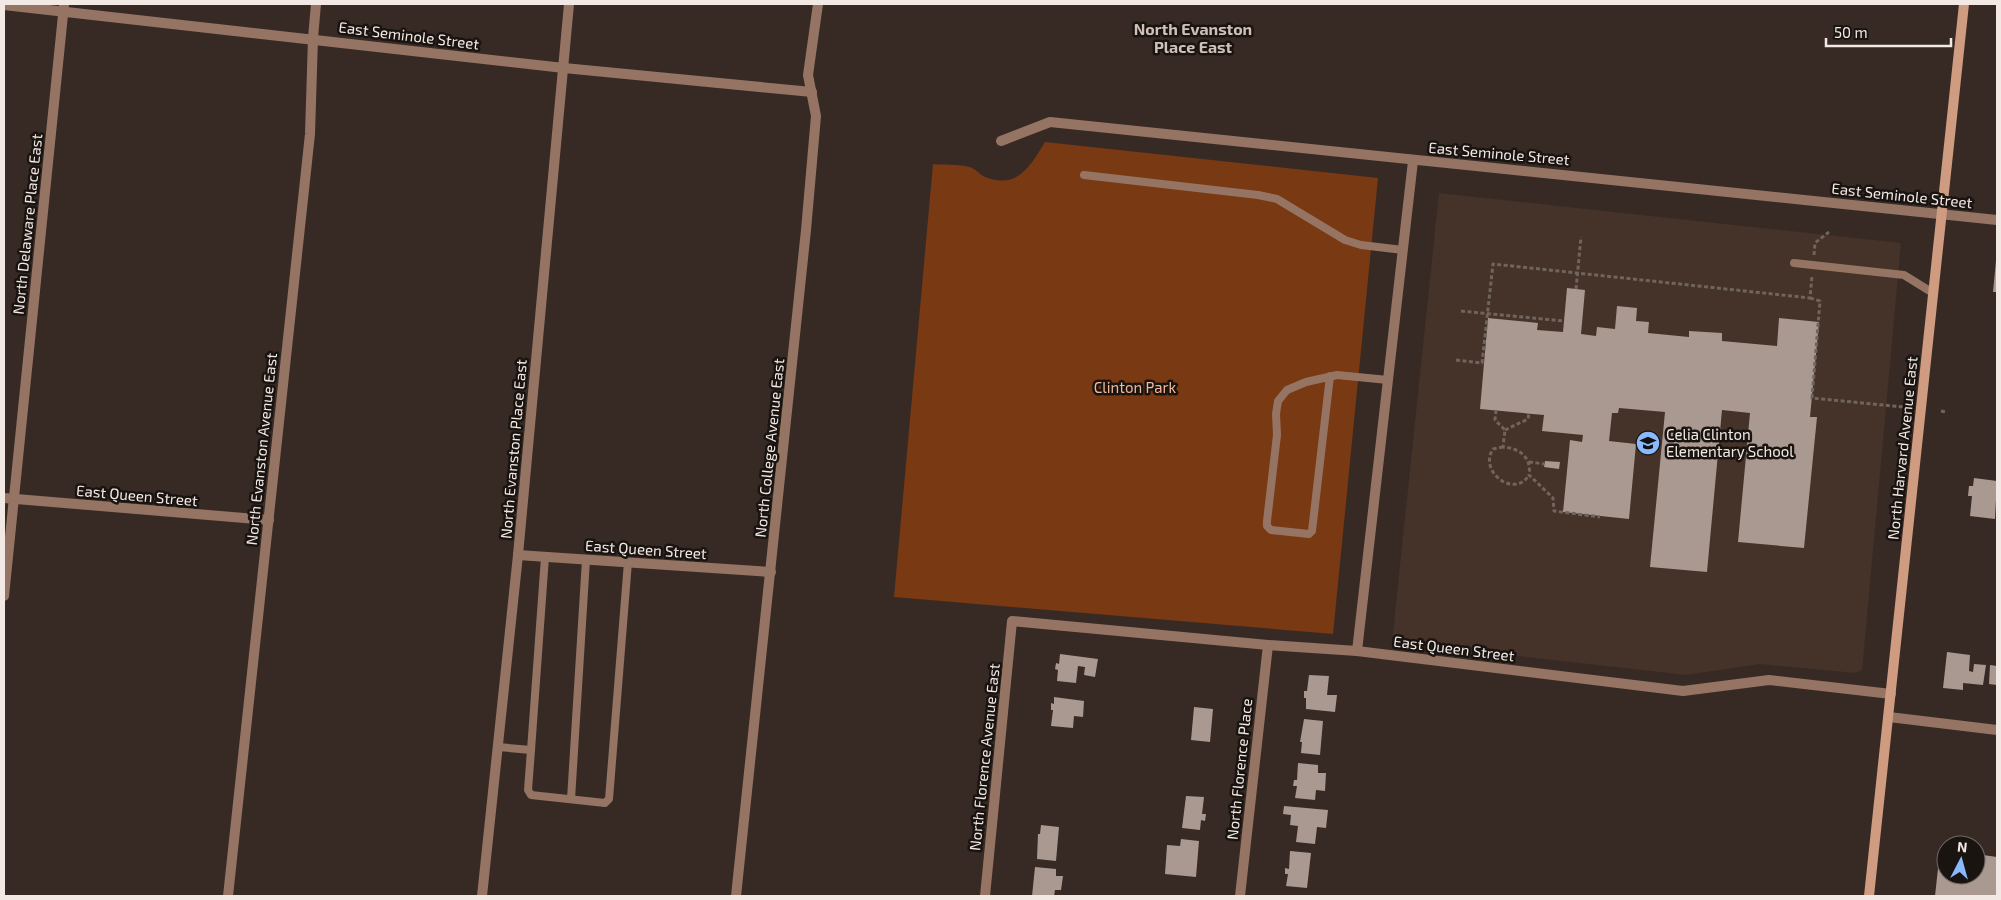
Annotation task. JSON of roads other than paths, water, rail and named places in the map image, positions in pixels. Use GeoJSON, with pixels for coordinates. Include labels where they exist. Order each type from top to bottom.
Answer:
{"type":"FeatureCollection","features":[{"type":"Feature","properties":{"kind":"main road","name":"North Harvard Avenue East"},"geometry":{"type":"LineString","coordinates":[[1870,896],[1964,4]]}},
{"type":"Feature","properties":{"kind":"street","name":"North Evanston Avenue East"},"geometry":{"type":"LineString","coordinates":[[228,896],[310,134],[316,4]]}},
{"type":"Feature","properties":{"kind":"street","name":"North Evanston Place East"},"geometry":{"type":"LineString","coordinates":[[482,896],[518,555],[569,4]]}},
{"type":"Feature","properties":{"kind":"street","name":"North College Avenue East"},"geometry":{"type":"LineString","coordinates":[[736,896],[771,572],[816,116],[808,75],[818,4]]}},
{"type":"Feature","properties":{"kind":"street","name":"East Seminole Street"},"geometry":{"type":"LineString","coordinates":[[4,5],[64,7],[564,68],[812,92]]}},
{"type":"Feature","properties":{"kind":"street","name":"North Delaware Place East"},"geometry":{"type":"LineString","coordinates":[[4,596],[9,499],[64,7]]}},
{"type":"Feature","properties":{"kind":"street","name":"East Seminole Street"},"geometry":{"type":"LineString","coordinates":[[1001,141],[1050,122],[1414,161],[1763,194],[1997,220]]}},
{"type":"Feature","properties":{"kind":"street"},"geometry":{"type":"LineString","coordinates":[[1357,651],[1414,161]]}},
{"type":"Feature","properties":{"kind":"street","name":"East Queen Street"},"geometry":{"type":"LineString","coordinates":[[9,499],[269,520]]}},
{"type":"Feature","properties":{"kind":"street","name":"East Queen Street"},"geometry":{"type":"LineString","coordinates":[[518,555],[771,572]]}},
{"type":"Feature","properties":{"kind":"street","name":"East Queen Street"},"geometry":{"type":"LineString","coordinates":[[1012,621],[1268,645],[1357,651],[1683,691],[1769,680],[1891,694]]}},
{"type":"Feature","properties":{"kind":"street","name":"North Florence Avenue East"},"geometry":{"type":"LineString","coordinates":[[985,896],[1012,621]]}},
{"type":"Feature","properties":{"kind":"street","name":"North Florence Place"},"geometry":{"type":"LineString","coordinates":[[1240,896],[1268,645]]}},
{"type":"Feature","properties":{"kind":"street"},"geometry":{"type":"LineString","coordinates":[[1889,717],[1997,730]]}},
{"type":"Feature","properties":{"kind":"lane"},"geometry":{"type":"LineString","coordinates":[[1084,175],[1277,199],[1345,240],[1361,245],[1403,250]]}},
{"type":"Feature","properties":{"kind":"lane"},"geometry":{"type":"LineString","coordinates":[[1794,263],[1904,275],[1933,293]]}},
{"type":"Feature","properties":{"kind":"lane"},"geometry":{"type":"LineString","coordinates":[[1330,376],[1312,532],[1308,534],[1271,530],[1267,521],[1278,435],[1276,414],[1278,401],[1287,390],[1306,382],[1330,376],[1388,380]]}},
{"type":"Feature","properties":{"kind":"lane"},"geometry":{"type":"LineString","coordinates":[[545,557],[528,790],[531,794],[605,803],[609,799],[628,562]]}},
{"type":"Feature","properties":{"kind":"lane"},"geometry":{"type":"LineString","coordinates":[[571,799],[586,560]]}},
{"type":"Feature","properties":{"kind":"lane"},"geometry":{"type":"LineString","coordinates":[[498,747],[531,750]]}},
{"type":"Feature","properties":{"kind":"place","name":"Celia Clinton Elementary School"},"geometry":{"type":"Point","coordinates":[1648,443]}},
{"type":"Feature","properties":{"kind":"district","name":"North Evanston Place East"},"geometry":{"type":"Point","coordinates":[1193,37]}},
{"type":"Feature","properties":{"kind":"park label","name":"Clinton Park"},"geometry":{"type":"Point","coordinates":[1135,387]}}]}
